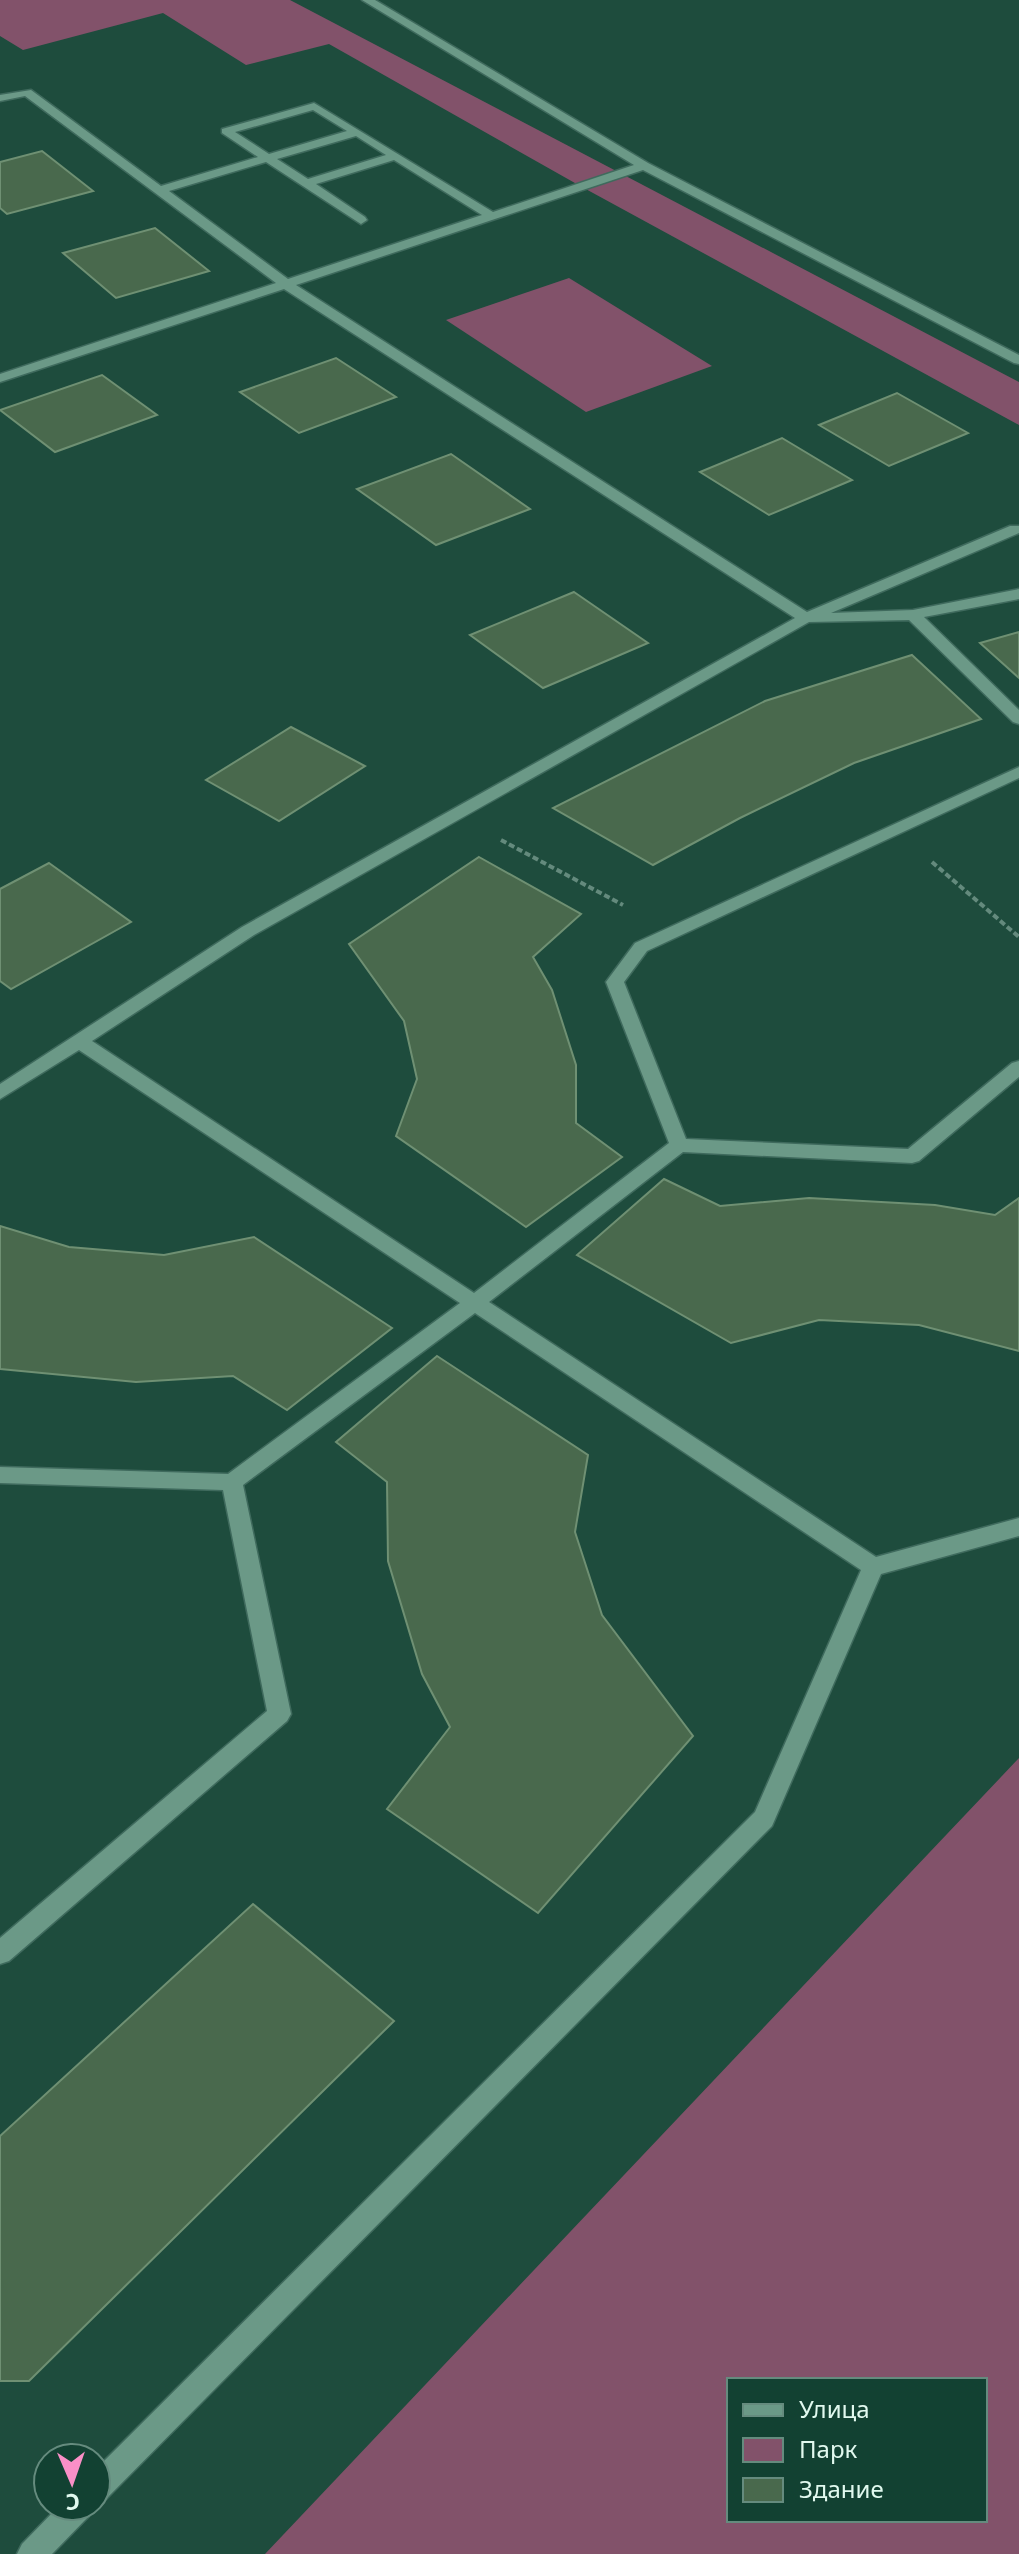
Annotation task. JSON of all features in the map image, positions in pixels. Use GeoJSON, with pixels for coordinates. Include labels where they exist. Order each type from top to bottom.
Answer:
{"type":"FeatureCollection","features":[{"type":"Feature","properties":{"kind":"street"},"geometry":{"type":"LineString","coordinates":[[367,0],[644,166],[1019,360]]}},
{"type":"Feature","properties":{"kind":"street"},"geometry":{"type":"LineString","coordinates":[[0,98],[27,92],[286,284],[806,618],[913,615],[1019,594]]}},
{"type":"Feature","properties":{"kind":"street"},"geometry":{"type":"LineString","coordinates":[[361,220],[226,131],[314,106],[492,216]]}},
{"type":"Feature","properties":{"kind":"street"},"geometry":{"type":"LineString","coordinates":[[160,190],[357,132]]}},
{"type":"Feature","properties":{"kind":"street"},"geometry":{"type":"LineString","coordinates":[[306,183],[396,156]]}},
{"type":"Feature","properties":{"kind":"street"},"geometry":{"type":"LineString","coordinates":[[0,378],[644,166]]}},
{"type":"Feature","properties":{"kind":"street"},"geometry":{"type":"LineString","coordinates":[[0,1093],[248,931],[806,618],[1015,529]]}},
{"type":"Feature","properties":{"kind":"street"},"geometry":{"type":"LineString","coordinates":[[913,615],[1019,719]]}},
{"type":"Feature","properties":{"kind":"street"},"geometry":{"type":"LineString","coordinates":[[679,1145],[615,982],[641,947],[1019,772]]}},
{"type":"Feature","properties":{"kind":"street"},"geometry":{"type":"LineString","coordinates":[[79,1041],[873,1567],[1019,1527]]}},
{"type":"Feature","properties":{"kind":"street"},"geometry":{"type":"LineString","coordinates":[[0,1475],[232,1482],[474,1303],[679,1145],[912,1156],[1019,1067]]}},
{"type":"Feature","properties":{"kind":"street"},"geometry":{"type":"LineString","coordinates":[[0,1953],[279,1714],[232,1482]]}},
{"type":"Feature","properties":{"kind":"street"},"geometry":{"type":"LineString","coordinates":[[112,2473],[764,1819],[873,1567]]}},
{"type":"Feature","properties":{"kind":"street"},"geometry":{"type":"LineString","coordinates":[[32,2554],[63,2522]]}},
{"type":"Feature","properties":{"kind":"path"},"geometry":{"type":"LineString","coordinates":[[454,816],[674,932]]}},
{"type":"Feature","properties":{"kind":"path"},"geometry":{"type":"LineString","coordinates":[[895,829],[1019,937]]}},
{"type":"Feature","properties":{"kind":"green space"},"geometry":{"type":"Polygon","coordinates":[[[0,0],[290,0],[1019,382],[1019,425],[582,187],[329,44],[246,65],[163,13],[23,50],[0,36],[0,0]]]}},
{"type":"Feature","properties":{"kind":"green space"},"geometry":{"type":"Polygon","coordinates":[[[569,278],[712,366],[586,412],[446,320],[569,278]]]}},
{"type":"Feature","properties":{"kind":"green space"},"geometry":{"type":"Polygon","coordinates":[[[1019,1758],[1019,2554],[265,2554],[1019,1758]]]}},
{"type":"Feature","properties":{"kind":"building"},"geometry":{"type":"Polygon","coordinates":[[[42,151],[93,191],[7,214],[0,208],[0,162],[42,151]]]}},
{"type":"Feature","properties":{"kind":"building"},"geometry":{"type":"Polygon","coordinates":[[[155,228],[209,271],[116,298],[63,253],[155,228]]]}},
{"type":"Feature","properties":{"kind":"building"},"geometry":{"type":"Polygon","coordinates":[[[336,358],[396,397],[299,433],[240,392],[336,358]]]}},
{"type":"Feature","properties":{"kind":"building"},"geometry":{"type":"Polygon","coordinates":[[[102,375],[157,415],[55,452],[0,410],[102,375]]]}},
{"type":"Feature","properties":{"kind":"building"},"geometry":{"type":"Polygon","coordinates":[[[897,393],[968,433],[889,466],[819,425],[897,393]]]}},
{"type":"Feature","properties":{"kind":"building"},"geometry":{"type":"Polygon","coordinates":[[[782,438],[852,480],[769,515],[700,472],[782,438]]]}},
{"type":"Feature","properties":{"kind":"building"},"geometry":{"type":"Polygon","coordinates":[[[451,454],[530,509],[436,545],[357,489],[451,454]]]}},
{"type":"Feature","properties":{"kind":"building"},"geometry":{"type":"Polygon","coordinates":[[[574,592],[648,643],[543,688],[470,635],[574,592]]]}},
{"type":"Feature","properties":{"kind":"building"},"geometry":{"type":"Polygon","coordinates":[[[1019,632],[1019,678],[980,643],[1019,632]]]}},
{"type":"Feature","properties":{"kind":"building"},"geometry":{"type":"Polygon","coordinates":[[[912,655],[981,719],[854,763],[740,818],[653,865],[553,808],[765,701],[912,655]]]}},
{"type":"Feature","properties":{"kind":"building"},"geometry":{"type":"Polygon","coordinates":[[[291,727],[365,766],[279,821],[206,780],[291,727]]]}},
{"type":"Feature","properties":{"kind":"building"},"geometry":{"type":"Polygon","coordinates":[[[479,857],[581,914],[533,957],[552,990],[576,1065],[576,1123],[622,1157],[526,1227],[396,1136],[417,1079],[404,1021],[349,944],[479,857]]]}},
{"type":"Feature","properties":{"kind":"building"},"geometry":{"type":"Polygon","coordinates":[[[49,863],[131,922],[11,989],[0,981],[0,889],[49,863]]]}},
{"type":"Feature","properties":{"kind":"building"},"geometry":{"type":"Polygon","coordinates":[[[664,1179],[720,1206],[809,1198],[935,1205],[995,1215],[1019,1198],[1019,1351],[919,1325],[819,1320],[731,1343],[577,1255],[664,1179]]]}},
{"type":"Feature","properties":{"kind":"building"},"geometry":{"type":"Polygon","coordinates":[[[0,1226],[69,1247],[164,1255],[254,1237],[392,1328],[287,1410],[233,1376],[136,1382],[0,1369],[0,1226]]]}},
{"type":"Feature","properties":{"kind":"building"},"geometry":{"type":"Polygon","coordinates":[[[437,1356],[588,1455],[575,1532],[602,1615],[693,1736],[538,1913],[387,1809],[450,1727],[422,1674],[388,1561],[387,1482],[336,1442],[437,1356]]]}},
{"type":"Feature","properties":{"kind":"building"},"geometry":{"type":"Polygon","coordinates":[[[253,1904],[394,2021],[29,2381],[0,2381],[0,2136],[253,1904]]]}}]}
